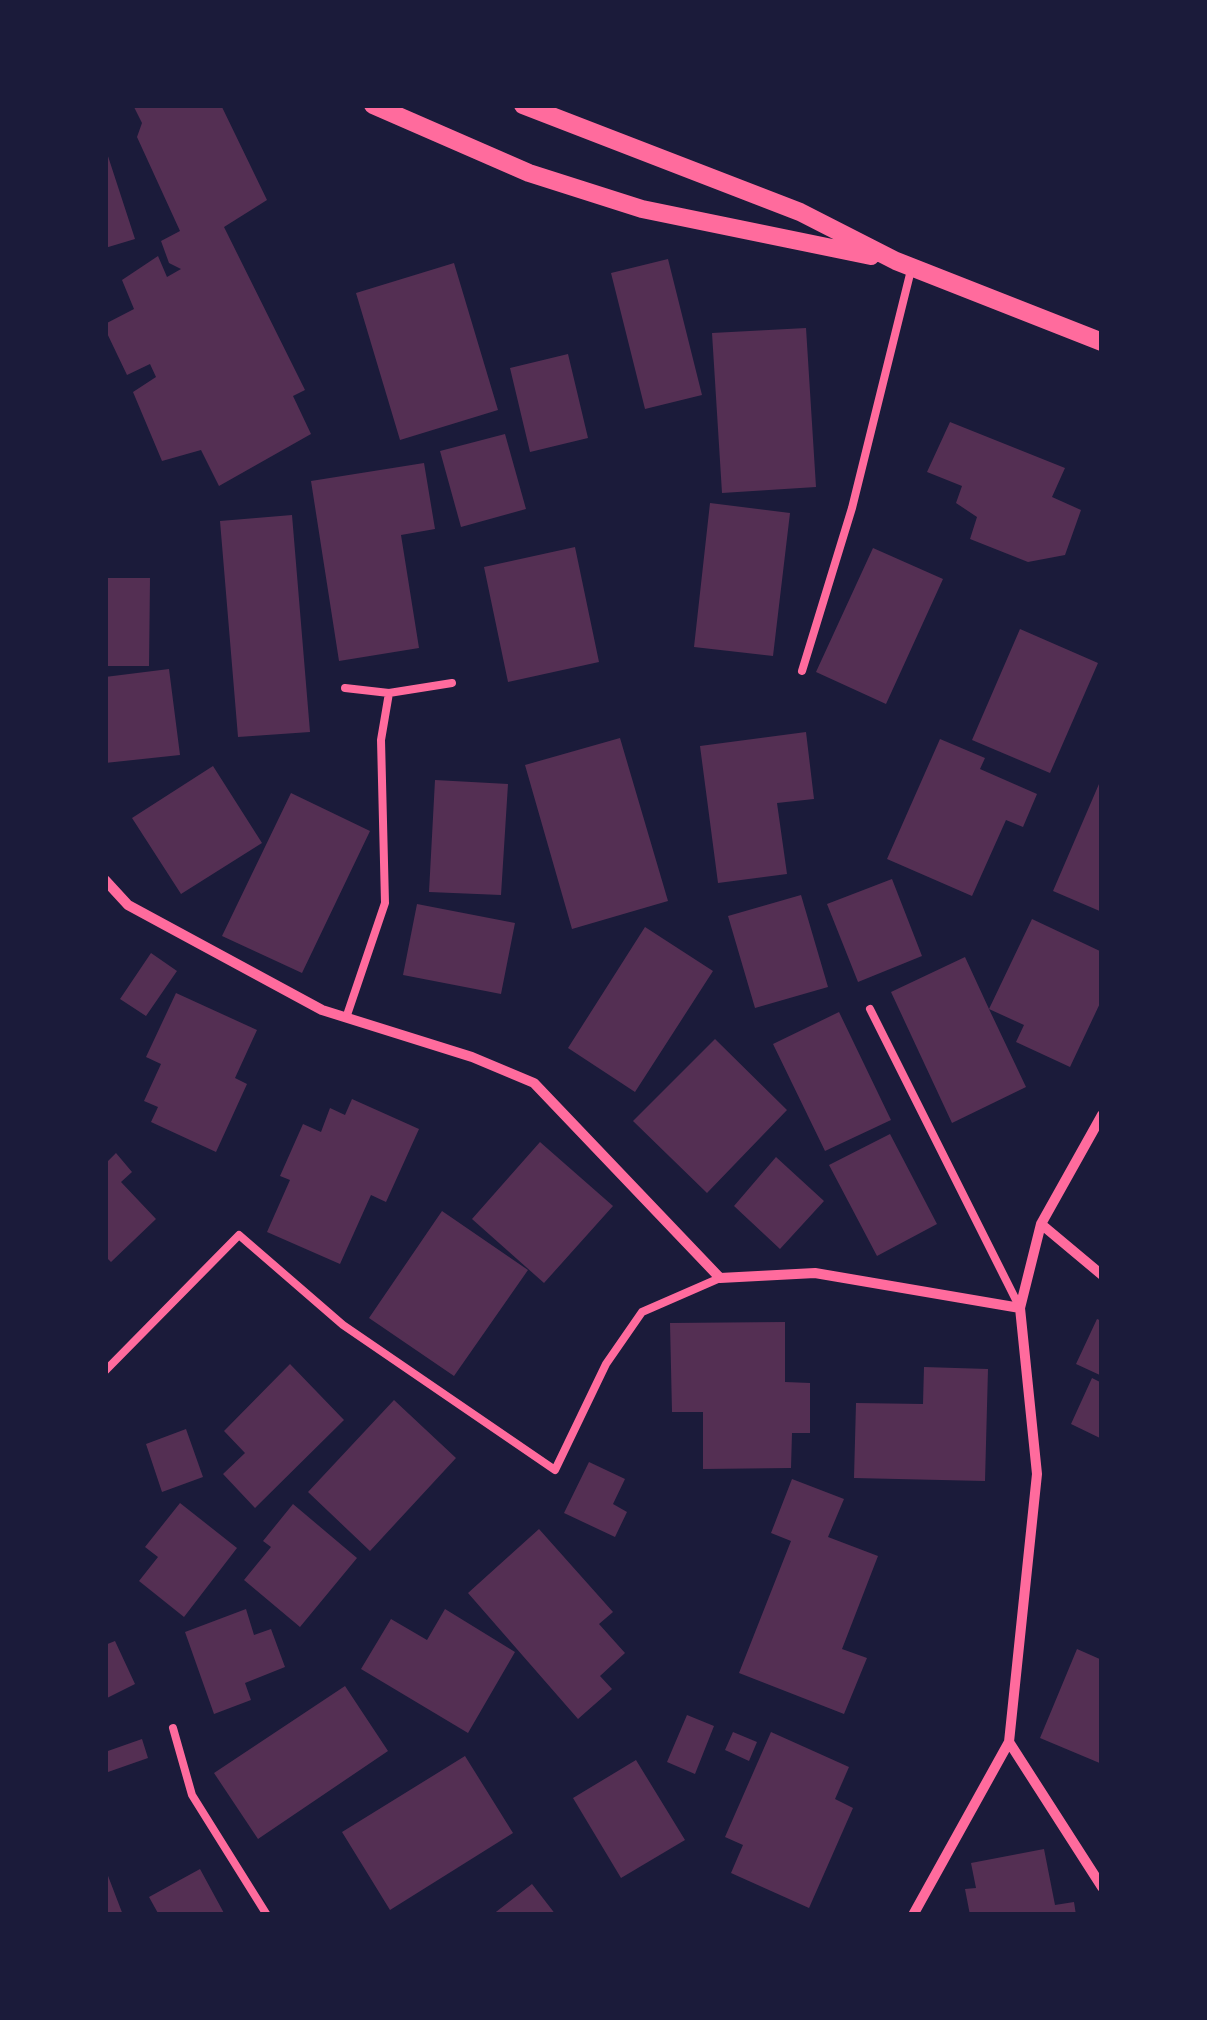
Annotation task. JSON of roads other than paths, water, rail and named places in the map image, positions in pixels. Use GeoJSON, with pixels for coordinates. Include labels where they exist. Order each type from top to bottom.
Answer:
{"type":"FeatureCollection","features":[{"type":"Feature","properties":{"kind":"street"},"geometry":{"type":"LineString","coordinates":[[373,105],[529,172],[642,209],[904,264]]}},
{"type":"Feature","properties":{"kind":"street"},"geometry":{"type":"LineString","coordinates":[[523,105],[800,212],[904,264],[1102,342]]}},
{"type":"Feature","properties":{"kind":"street"},"geometry":{"type":"LineString","coordinates":[[105,880],[128,904],[322,1010],[472,1057],[534,1083],[720,1278],[815,1274],[1020,1308]]}},
{"type":"Feature","properties":{"kind":"street"},"geometry":{"type":"LineString","coordinates":[[913,1915],[1010,1742],[1037,1474],[1020,1308],[1041,1224],[1102,1115]]}},
{"type":"Feature","properties":{"kind":"street"},"geometry":{"type":"LineString","coordinates":[[1041,1224],[1102,1275]]}},
{"type":"Feature","properties":{"kind":"street"},"geometry":{"type":"LineString","coordinates":[[1010,1742],[1102,1887]]}},
{"type":"Feature","properties":{"kind":"lane"},"geometry":{"type":"LineString","coordinates":[[802,671],[852,508],[904,264]]}},
{"type":"Feature","properties":{"kind":"lane"},"geometry":{"type":"LineString","coordinates":[[345,688],[389,693],[452,683]]}},
{"type":"Feature","properties":{"kind":"lane"},"geometry":{"type":"LineString","coordinates":[[346,1018],[385,903],[381,740],[389,693]]}},
{"type":"Feature","properties":{"kind":"lane"},"geometry":{"type":"LineString","coordinates":[[870,1008],[1020,1308]]}},
{"type":"Feature","properties":{"kind":"lane"},"geometry":{"type":"LineString","coordinates":[[105,1371],[239,1234],[343,1325],[555,1470],[606,1364],[642,1312],[720,1278]]}},
{"type":"Feature","properties":{"kind":"lane"},"geometry":{"type":"LineString","coordinates":[[173,1728],[192,1795],[267,1915]]}}]}
